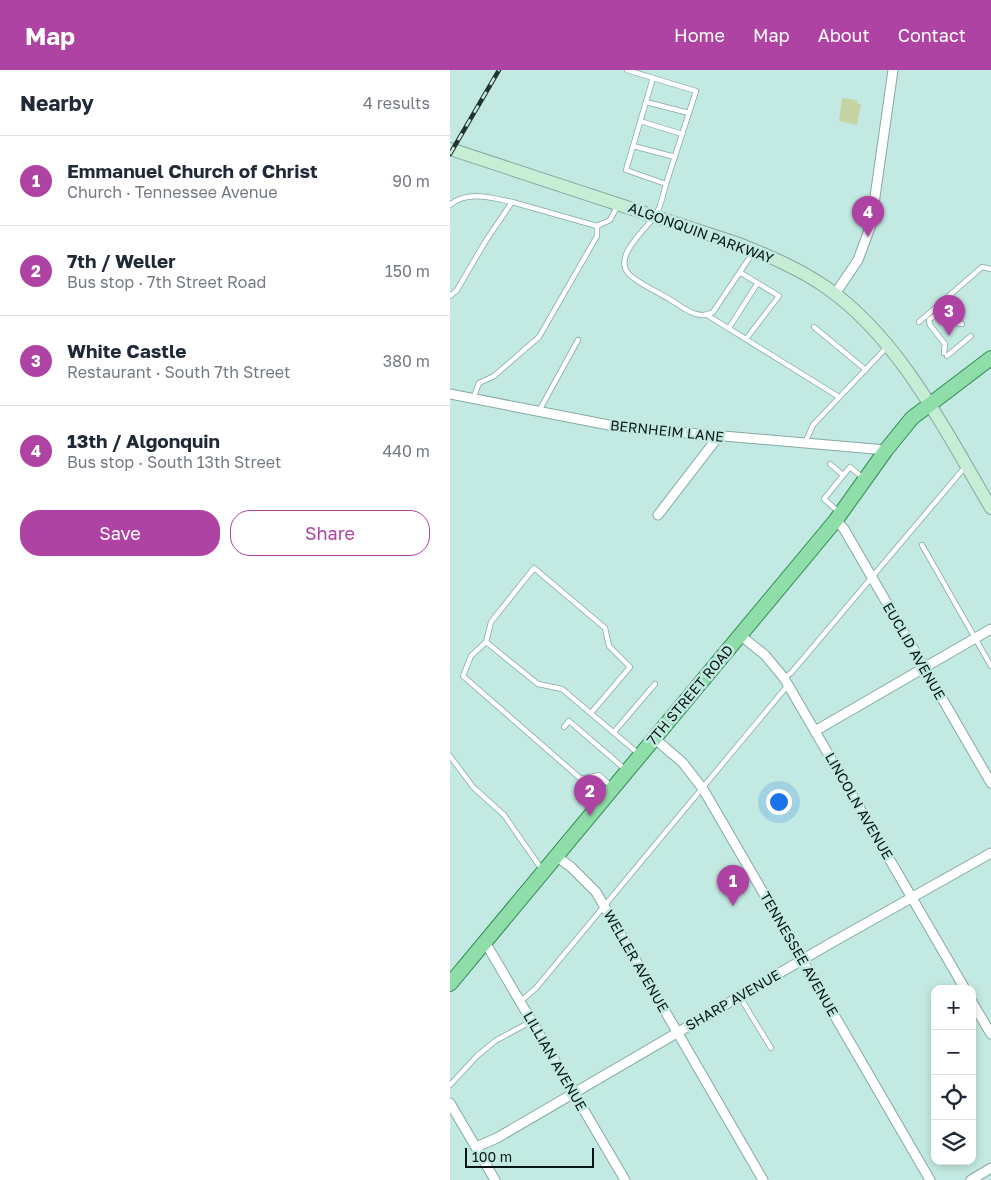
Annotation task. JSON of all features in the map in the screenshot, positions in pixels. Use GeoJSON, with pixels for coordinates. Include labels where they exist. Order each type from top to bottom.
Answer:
{"type":"FeatureCollection","features":[{"type":"Feature","properties":{"kind":"main road","name":"ALGONQUIN PARKWAY"},"geometry":{"type":"LineString","coordinates":[[450,148],[754,250],[804,274],[835,294],[861,318],[911,374],[991,508]]}},
{"type":"Feature","properties":{"kind":"main road","name":"7TH STREET ROAD"},"geometry":{"type":"LineString","coordinates":[[450,984],[838,516],[912,418],[991,358]]}},
{"type":"Feature","properties":{"kind":"street"},"geometry":{"type":"LineString","coordinates":[[835,294],[862,251],[871,225],[893,70]]}},
{"type":"Feature","properties":{"kind":"street","name":"BERNHEIM LANE"},"geometry":{"type":"LineString","coordinates":[[450,394],[619,427],[886,450]]}},
{"type":"Feature","properties":{"kind":"street"},"geometry":{"type":"LineString","coordinates":[[658,515],[718,437]]}},
{"type":"Feature","properties":{"kind":"street","name":"EUCLID AVENUE"},"geometry":{"type":"LineString","coordinates":[[838,516],[991,783]]}},
{"type":"Feature","properties":{"kind":"street"},"geometry":{"type":"LineString","coordinates":[[816,731],[991,629]]}},
{"type":"Feature","properties":{"kind":"street","name":"LINCOLN AVENUE"},"geometry":{"type":"LineString","coordinates":[[740,634],[765,655],[786,682],[963,985]]}},
{"type":"Feature","properties":{"kind":"street","name":"TENNESSEE AVENUE"},"geometry":{"type":"LineString","coordinates":[[654,738],[683,763],[702,788],[930,1180]]}},
{"type":"Feature","properties":{"kind":"street","name":"SHARP AVENUE"},"geometry":{"type":"LineString","coordinates":[[476,1147],[497,1138],[573,1092],[911,897],[991,853]]}},
{"type":"Feature","properties":{"kind":"street","name":"WELLER AVENUE"},"geometry":{"type":"LineString","coordinates":[[556,856],[587,881],[604,905],[763,1180]]}},
{"type":"Feature","properties":{"kind":"street","name":"LILLIAN AVENUE"},"geometry":{"type":"LineString","coordinates":[[485,942],[625,1180]]}},
{"type":"Feature","properties":{"kind":"street"},"geometry":{"type":"LineString","coordinates":[[976,1009],[991,1034]]}},
{"type":"Feature","properties":{"kind":"street"},"geometry":{"type":"LineString","coordinates":[[450,1103],[495,1180]]}},
{"type":"Feature","properties":{"kind":"street"},"geometry":{"type":"LineString","coordinates":[[971,1180],[991,1168]]}},
{"type":"Feature","properties":{"kind":"lane"},"geometry":{"type":"LineString","coordinates":[[627,70],[696,91],[656,216],[639,233],[626,255],[626,269],[629,274],[694,314],[707,315],[839,397]]}},
{"type":"Feature","properties":{"kind":"lane"},"geometry":{"type":"LineString","coordinates":[[653,78],[626,170],[666,184]]}},
{"type":"Feature","properties":{"kind":"lane"},"geometry":{"type":"LineString","coordinates":[[646,102],[689,113]]}},
{"type":"Feature","properties":{"kind":"lane"},"geometry":{"type":"LineString","coordinates":[[640,121],[682,134]]}},
{"type":"Feature","properties":{"kind":"lane"},"geometry":{"type":"LineString","coordinates":[[633,146],[675,157]]}},
{"type":"Feature","properties":{"kind":"lane"},"geometry":{"type":"LineString","coordinates":[[450,205],[458,199],[486,196],[597,226],[610,220],[619,204]]}},
{"type":"Feature","properties":{"kind":"lane"},"geometry":{"type":"LineString","coordinates":[[450,296],[457,290],[485,242],[512,202]]}},
{"type":"Feature","properties":{"kind":"lane"},"geometry":{"type":"LineString","coordinates":[[473,399],[480,383],[494,376],[539,337],[598,236],[597,226]]}},
{"type":"Feature","properties":{"kind":"lane"},"geometry":{"type":"LineString","coordinates":[[707,315],[712,312],[741,273],[754,250]]}},
{"type":"Feature","properties":{"kind":"lane"},"geometry":{"type":"LineString","coordinates":[[918,322],[982,267],[991,269]]}},
{"type":"Feature","properties":{"kind":"lane"},"geometry":{"type":"LineString","coordinates":[[741,273],[779,296],[746,339]]}},
{"type":"Feature","properties":{"kind":"lane"},"geometry":{"type":"LineString","coordinates":[[729,328],[757,284]]}},
{"type":"Feature","properties":{"kind":"lane"},"geometry":{"type":"LineString","coordinates":[[962,324],[955,323],[944,312],[939,312],[929,320],[930,326],[944,344],[946,354],[971,336]]}},
{"type":"Feature","properties":{"kind":"lane"},"geometry":{"type":"LineString","coordinates":[[814,327],[866,370]]}},
{"type":"Feature","properties":{"kind":"lane"},"geometry":{"type":"LineString","coordinates":[[538,412],[578,340]]}},
{"type":"Feature","properties":{"kind":"lane"},"geometry":{"type":"LineString","coordinates":[[805,443],[812,425],[887,347]]}},
{"type":"Feature","properties":{"kind":"lane"},"geometry":{"type":"LineString","coordinates":[[830,464],[843,475]]}},
{"type":"Feature","properties":{"kind":"lane"},"geometry":{"type":"LineString","coordinates":[[520,1002],[530,995],[702,788],[786,682],[791,672],[966,466]]}},
{"type":"Feature","properties":{"kind":"lane"},"geometry":{"type":"LineString","coordinates":[[838,516],[824,499],[850,467],[865,479]]}},
{"type":"Feature","properties":{"kind":"lane"},"geometry":{"type":"LineString","coordinates":[[922,545],[991,666]]}},
{"type":"Feature","properties":{"kind":"lane"},"geometry":{"type":"LineString","coordinates":[[591,712],[630,667],[610,646],[605,628],[534,568],[492,622],[486,642],[471,656],[463,676],[580,779],[599,775],[613,788]]}},
{"type":"Feature","properties":{"kind":"lane"},"geometry":{"type":"LineString","coordinates":[[486,642],[538,684],[562,689],[640,754]]}},
{"type":"Feature","properties":{"kind":"lane"},"geometry":{"type":"LineString","coordinates":[[614,732],[655,684]]}},
{"type":"Feature","properties":{"kind":"lane"},"geometry":{"type":"LineString","coordinates":[[564,727],[569,721],[627,771]]}},
{"type":"Feature","properties":{"kind":"lane"},"geometry":{"type":"LineString","coordinates":[[450,756],[473,787],[504,815],[543,872]]}},
{"type":"Feature","properties":{"kind":"lane"},"geometry":{"type":"LineString","coordinates":[[740,997],[771,1048]]}},
{"type":"Feature","properties":{"kind":"lane"},"geometry":{"type":"LineString","coordinates":[[450,1086],[477,1056],[495,1041],[532,1021]]}},
{"type":"Feature","properties":{"kind":"green space"},"geometry":{"type":"Polygon","coordinates":[[[842,98],[857,100],[857,103],[861,104],[857,125],[839,121],[842,98]]]}},
{"type":"Feature","properties":{"kind":"railway"},"geometry":{"type":"LineString","coordinates":[[450,154],[499,70]]}},
{"type":"Feature","properties":{"kind":"place","name":"13th / Algonquin"},"geometry":{"type":"Point","coordinates":[868,237]}},
{"type":"Feature","properties":{"kind":"place","name":"White Castle"},"geometry":{"type":"Point","coordinates":[949,336]}},
{"type":"Feature","properties":{"kind":"place","name":"7th / Weller"},"geometry":{"type":"Point","coordinates":[590,816]}},
{"type":"Feature","properties":{"kind":"place","name":"Emmanuel Church of Christ"},"geometry":{"type":"Point","coordinates":[733,906]}}]}
